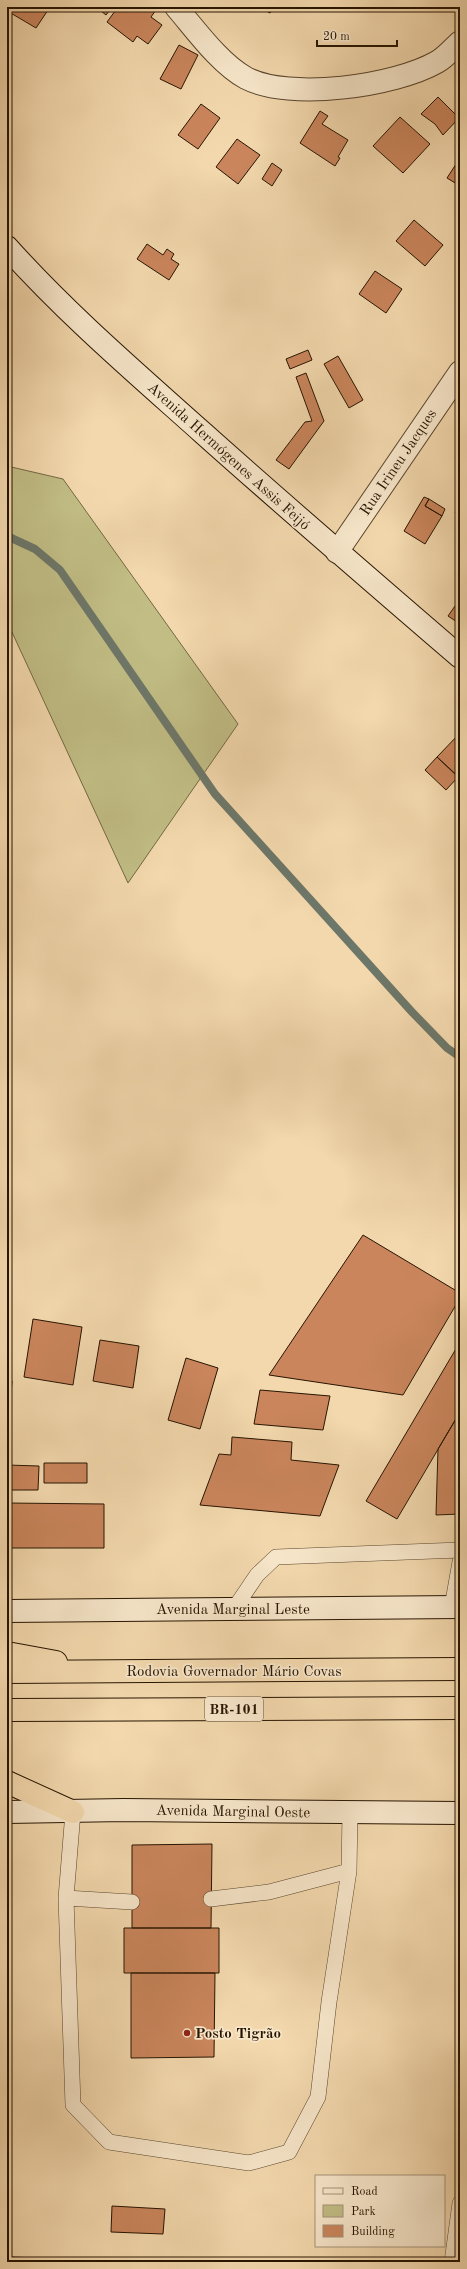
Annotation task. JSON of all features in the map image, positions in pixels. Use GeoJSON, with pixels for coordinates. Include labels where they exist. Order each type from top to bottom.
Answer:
{"type":"FeatureCollection","features":[{"type":"Feature","properties":{"kind":"highway"},"geometry":{"type":"LineString","coordinates":[[7,1653],[108,1672]]}},
{"type":"Feature","properties":{"kind":"highway","name":"Rodovia Governador Mário Covas"},"geometry":{"type":"LineString","coordinates":[[7,1672],[460,1669]]}},
{"type":"Feature","properties":{"kind":"highway","name":"BR-101"},"geometry":{"type":"LineString","coordinates":[[7,1710],[460,1708]]}},
{"type":"Feature","properties":{"kind":"highway"},"geometry":{"type":"LineString","coordinates":[[7,1782],[73,1812]]}},
{"type":"Feature","properties":{"kind":"main road"},"geometry":{"type":"LineString","coordinates":[[176,7],[223,59],[246,77],[274,88],[309,90],[367,84],[403,76],[438,61],[460,42]]}},
{"type":"Feature","properties":{"kind":"main road","name":"Avenida Hermógenes Assis Feijó"},"geometry":{"type":"LineString","coordinates":[[7,247],[33,276],[128,366],[337,552],[460,657]]}},
{"type":"Feature","properties":{"kind":"main road","name":"Rua Irineu Jacques"},"geometry":{"type":"LineString","coordinates":[[337,552],[460,372]]}},
{"type":"Feature","properties":{"kind":"main road","name":"Avenida Marginal Leste"},"geometry":{"type":"LineString","coordinates":[[7,1611],[456,1607]]}},
{"type":"Feature","properties":{"kind":"main road","name":"Avenida Marginal Oeste"},"geometry":{"type":"LineString","coordinates":[[7,1812],[132,1810],[460,1813]]}},
{"type":"Feature","properties":{"kind":"lane"},"geometry":{"type":"LineString","coordinates":[[234,1609],[256,1576],[276,1557],[460,1550]]}},
{"type":"Feature","properties":{"kind":"lane"},"geometry":{"type":"LineString","coordinates":[[456,1607],[460,1562]]}},
{"type":"Feature","properties":{"kind":"lane"},"geometry":{"type":"LineString","coordinates":[[73,1812],[66,1898],[73,2105],[109,2142],[249,2163],[289,2152],[318,2097],[329,2002],[349,1871],[350,1813]]}},
{"type":"Feature","properties":{"kind":"lane"},"geometry":{"type":"LineString","coordinates":[[211,1899],[269,1892],[349,1871]]}},
{"type":"Feature","properties":{"kind":"lane"},"geometry":{"type":"LineString","coordinates":[[66,1898],[132,1902]]}},
{"type":"Feature","properties":{"kind":"lane"},"geometry":{"type":"LineString","coordinates":[[452,2262],[460,2203]]}},
{"type":"Feature","properties":{"kind":"green space"},"geometry":{"type":"Polygon","coordinates":[[[7,466],[63,479],[238,724],[128,883],[11,630],[7,629],[7,466]]]}},
{"type":"Feature","properties":{"kind":"building"},"geometry":{"type":"Polygon","coordinates":[[[12,7],[50,7],[36,28],[9,12],[12,7]]]}},
{"type":"Feature","properties":{"kind":"building"},"geometry":{"type":"Polygon","coordinates":[[[96,7],[112,7],[106,15],[96,7]]]}},
{"type":"Feature","properties":{"kind":"building"},"geometry":{"type":"Polygon","coordinates":[[[118,7],[158,7],[151,17],[162,25],[148,44],[137,36],[133,42],[107,22],[118,7]]]}},
{"type":"Feature","properties":{"kind":"building"},"geometry":{"type":"Polygon","coordinates":[[[259,7],[274,7],[270,13],[259,7]]]}},
{"type":"Feature","properties":{"kind":"building"},"geometry":{"type":"Polygon","coordinates":[[[179,45],[198,55],[181,89],[160,79],[179,45]]]}},
{"type":"Feature","properties":{"kind":"building"},"geometry":{"type":"Polygon","coordinates":[[[460,64],[460,74],[455,68],[460,64]]]}},
{"type":"Feature","properties":{"kind":"building"},"geometry":{"type":"Polygon","coordinates":[[[438,97],[459,118],[443,135],[435,124],[421,114],[438,97]]]}},
{"type":"Feature","properties":{"kind":"building"},"geometry":{"type":"Polygon","coordinates":[[[201,104],[220,118],[198,149],[178,135],[201,104]]]}},
{"type":"Feature","properties":{"kind":"building"},"geometry":{"type":"Polygon","coordinates":[[[320,111],[328,116],[322,124],[348,140],[338,157],[340,158],[335,166],[300,143],[320,111]]]}},
{"type":"Feature","properties":{"kind":"building"},"geometry":{"type":"Polygon","coordinates":[[[400,117],[430,144],[403,173],[373,146],[400,117]]]}},
{"type":"Feature","properties":{"kind":"building"},"geometry":{"type":"Polygon","coordinates":[[[237,139],[260,155],[238,184],[216,167],[237,139]]]}},
{"type":"Feature","properties":{"kind":"building"},"geometry":{"type":"Polygon","coordinates":[[[460,158],[460,186],[447,178],[460,158]]]}},
{"type":"Feature","properties":{"kind":"building"},"geometry":{"type":"Polygon","coordinates":[[[272,163],[282,170],[272,186],[262,179],[272,163]]]}},
{"type":"Feature","properties":{"kind":"building"},"geometry":{"type":"Polygon","coordinates":[[[414,220],[443,245],[425,266],[396,241],[414,220]]]}},
{"type":"Feature","properties":{"kind":"building"},"geometry":{"type":"Polygon","coordinates":[[[147,244],[163,255],[167,249],[174,254],[171,259],[179,264],[169,280],[137,259],[147,244]]]}},
{"type":"Feature","properties":{"kind":"building"},"geometry":{"type":"Polygon","coordinates":[[[375,271],[402,289],[386,313],[359,294],[375,271]]]}},
{"type":"Feature","properties":{"kind":"building"},"geometry":{"type":"Polygon","coordinates":[[[308,350],[312,360],[290,369],[286,359],[308,350]]]}},
{"type":"Feature","properties":{"kind":"building"},"geometry":{"type":"Polygon","coordinates":[[[338,356],[363,400],[349,408],[324,364],[338,356]]]}},
{"type":"Feature","properties":{"kind":"building"},"geometry":{"type":"Polygon","coordinates":[[[306,373],[324,421],[289,469],[276,460],[305,422],[312,421],[296,377],[306,373]]]}},
{"type":"Feature","properties":{"kind":"building"},"geometry":{"type":"Polygon","coordinates":[[[424,497],[429,499],[425,506],[442,516],[425,544],[404,531],[424,497]]]}},
{"type":"Feature","properties":{"kind":"building"},"geometry":{"type":"Polygon","coordinates":[[[429,499],[445,509],[442,516],[425,506],[429,499]]]}},
{"type":"Feature","properties":{"kind":"building"},"geometry":{"type":"Polygon","coordinates":[[[460,503],[460,516],[455,513],[460,503]]]}},
{"type":"Feature","properties":{"kind":"building"},"geometry":{"type":"Polygon","coordinates":[[[460,599],[460,624],[448,616],[460,599]]]}},
{"type":"Feature","properties":{"kind":"building"},"geometry":{"type":"Polygon","coordinates":[[[460,733],[460,778],[437,757],[460,733]]]}},
{"type":"Feature","properties":{"kind":"building"},"geometry":{"type":"Polygon","coordinates":[[[437,757],[458,777],[446,790],[425,770],[437,757]]]}},
{"type":"Feature","properties":{"kind":"building"},"geometry":{"type":"Polygon","coordinates":[[[363,1235],[460,1293],[460,1298],[403,1395],[269,1375],[363,1235]]]}},
{"type":"Feature","properties":{"kind":"building"},"geometry":{"type":"Polygon","coordinates":[[[33,1319],[82,1327],[73,1385],[24,1377],[33,1319]]]}},
{"type":"Feature","properties":{"kind":"building"},"geometry":{"type":"Polygon","coordinates":[[[100,1340],[139,1346],[133,1388],[93,1381],[100,1340]]]}},
{"type":"Feature","properties":{"kind":"building"},"geometry":{"type":"Polygon","coordinates":[[[460,1342],[460,1412],[397,1519],[366,1501],[460,1342]]]}},
{"type":"Feature","properties":{"kind":"building"},"geometry":{"type":"Polygon","coordinates":[[[186,1358],[218,1368],[200,1429],[168,1420],[186,1358]]]}},
{"type":"Feature","properties":{"kind":"building"},"geometry":{"type":"Polygon","coordinates":[[[7,1381],[12,1381],[9,1421],[7,1421],[7,1381]]]}},
{"type":"Feature","properties":{"kind":"building"},"geometry":{"type":"Polygon","coordinates":[[[260,1390],[330,1396],[323,1430],[254,1424],[260,1390]]]}},
{"type":"Feature","properties":{"kind":"building"},"geometry":{"type":"Polygon","coordinates":[[[460,1412],[460,1514],[436,1515],[438,1449],[460,1412]]]}},
{"type":"Feature","properties":{"kind":"building"},"geometry":{"type":"Polygon","coordinates":[[[232,1437],[292,1442],[291,1460],[339,1465],[320,1516],[200,1505],[219,1454],[231,1455],[232,1437]]]}},
{"type":"Feature","properties":{"kind":"building"},"geometry":{"type":"Polygon","coordinates":[[[44,1463],[87,1463],[87,1483],[44,1483],[44,1463]]]}},
{"type":"Feature","properties":{"kind":"building"},"geometry":{"type":"Polygon","coordinates":[[[7,1465],[39,1466],[38,1490],[7,1490],[7,1465]]]}},
{"type":"Feature","properties":{"kind":"building"},"geometry":{"type":"Polygon","coordinates":[[[7,1503],[104,1504],[104,1548],[7,1548],[7,1503]]]}},
{"type":"Feature","properties":{"kind":"building"},"geometry":{"type":"Polygon","coordinates":[[[212,1844],[211,1928],[132,1928],[132,1845],[212,1844]]]}},
{"type":"Feature","properties":{"kind":"building"},"geometry":{"type":"Polygon","coordinates":[[[124,1928],[219,1928],[219,1973],[124,1973],[124,1928]]]}},
{"type":"Feature","properties":{"kind":"building"},"geometry":{"type":"Polygon","coordinates":[[[131,1973],[215,1973],[214,2057],[131,2058],[131,1973]]]}},
{"type":"Feature","properties":{"kind":"building"},"geometry":{"type":"Polygon","coordinates":[[[112,2206],[165,2209],[163,2234],[111,2232],[112,2206]]]}},
{"type":"Feature","properties":{"kind":"building"},"geometry":{"type":"Polygon","coordinates":[[[8,2257],[75,2259],[75,2262],[8,2262],[8,2257]]]}},
{"type":"Feature","properties":{"kind":"waterway"},"geometry":{"type":"LineString","coordinates":[[7,536],[35,549],[60,570],[215,794],[412,1012],[447,1048],[460,1057]]}},
{"type":"Feature","properties":{"kind":"place","name":"Posto Tigrão"},"geometry":{"type":"Point","coordinates":[187,2033]}}]}
